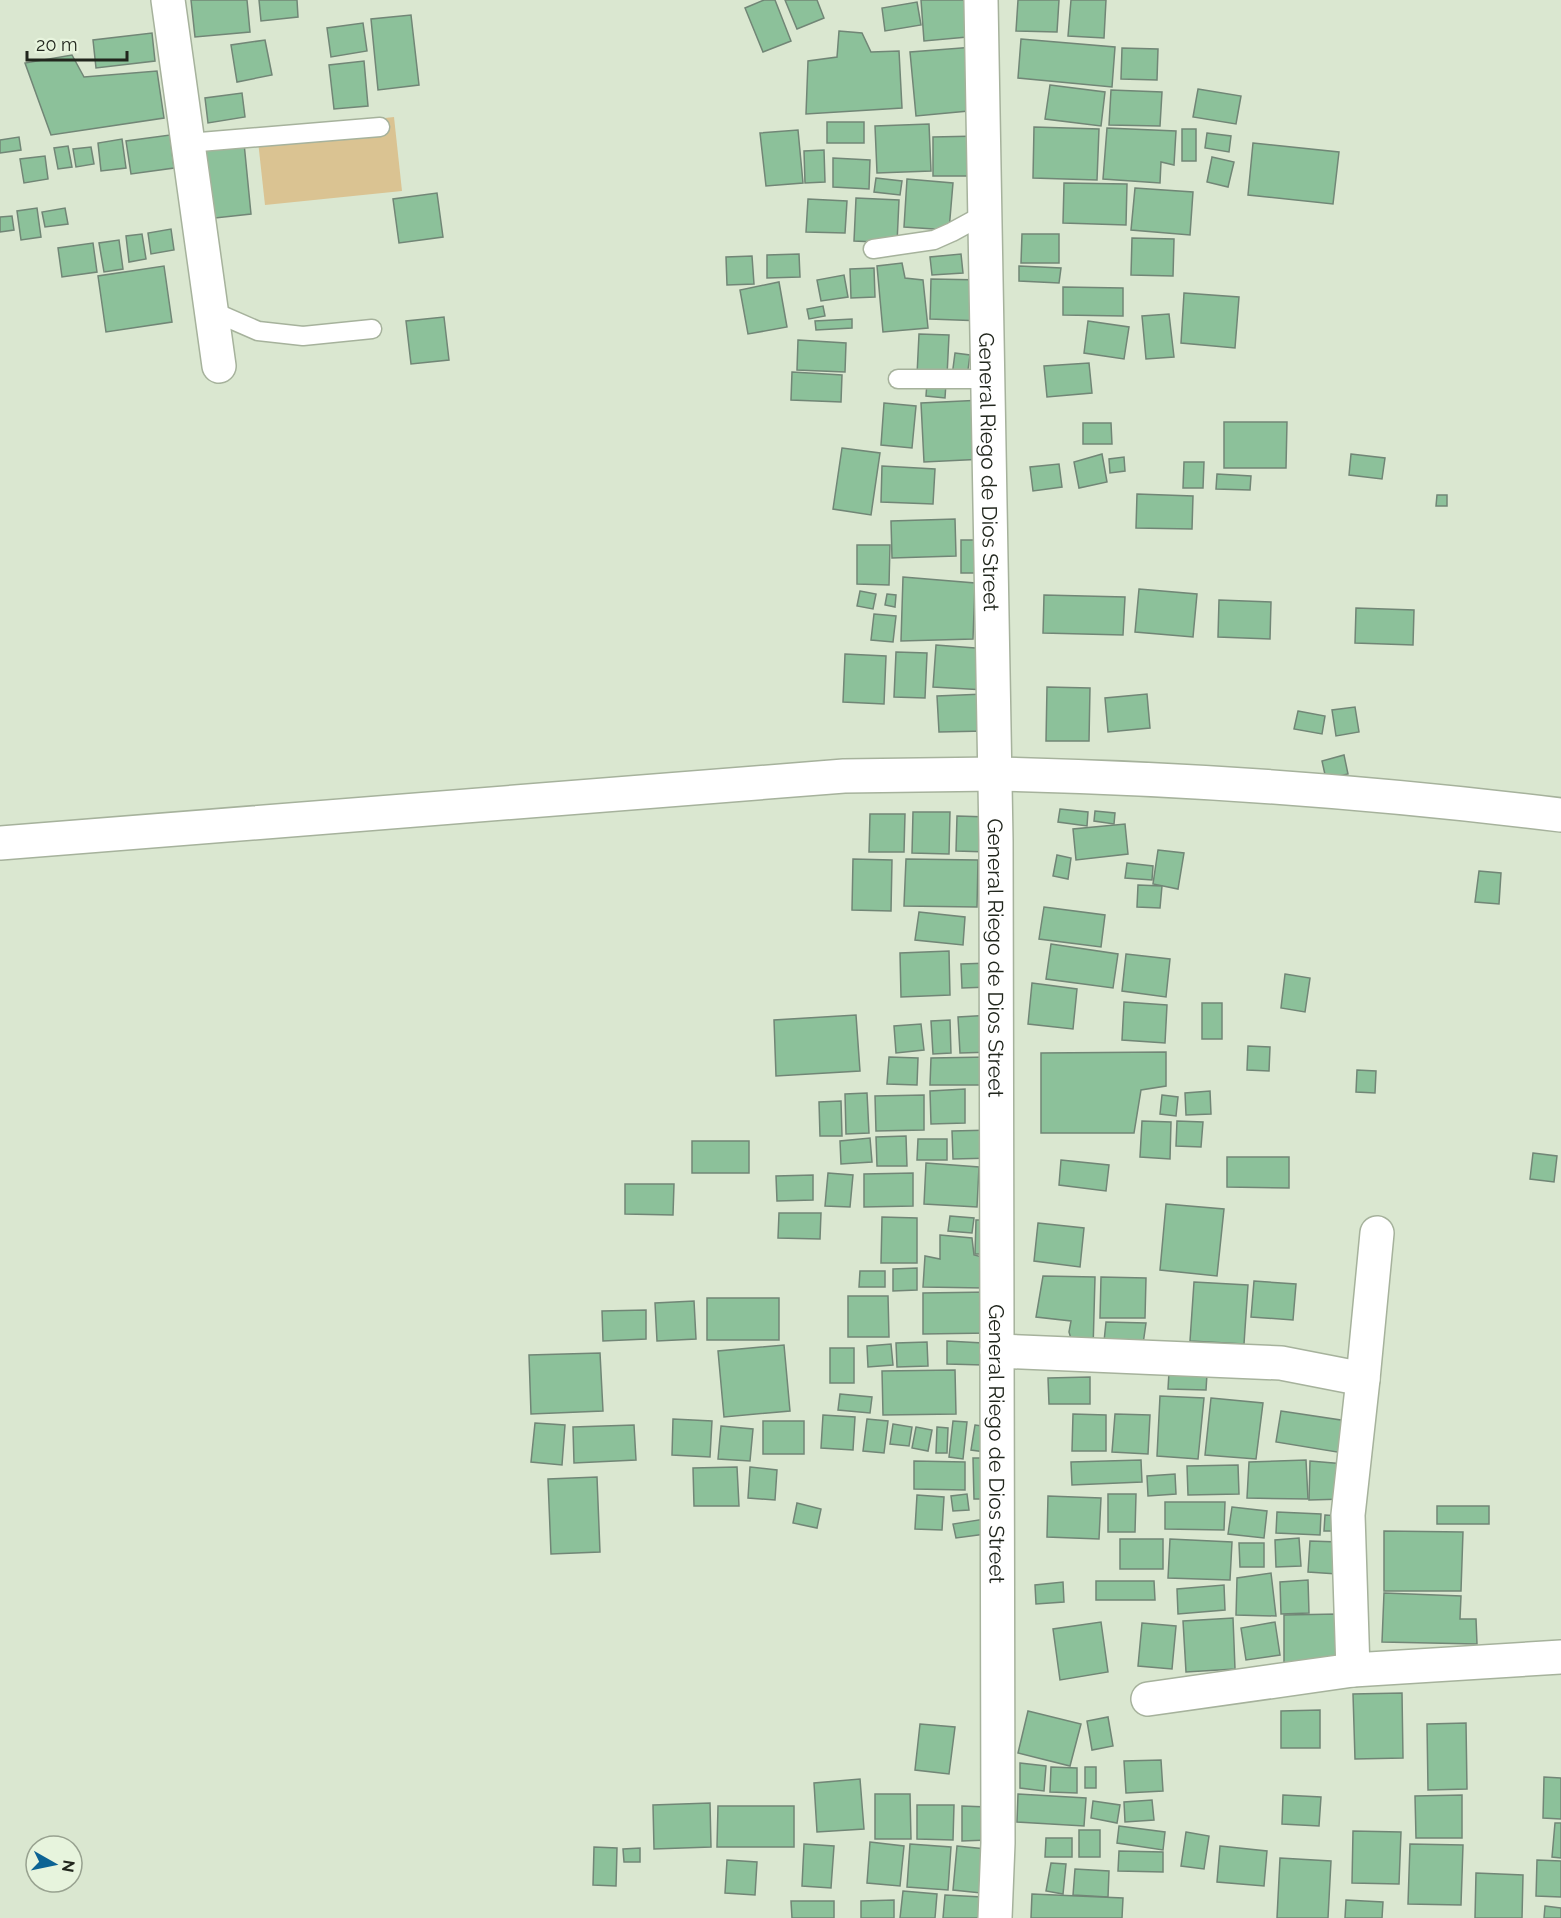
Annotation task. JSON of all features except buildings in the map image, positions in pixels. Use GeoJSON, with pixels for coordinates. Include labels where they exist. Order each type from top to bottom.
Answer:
{"type":"FeatureCollection","features":[{"type":"Feature","properties":{"kind":"street"},"geometry":{"type":"LineString","coordinates":[[168,0],[219,366]]}},
{"type":"Feature","properties":{"kind":"street","name":"General Riego de Dios Street"},"geometry":{"type":"LineString","coordinates":[[981,0],[995,774],[998,1843],[995,1918]]}},
{"type":"Feature","properties":{"kind":"street"},"geometry":{"type":"LineString","coordinates":[[0,843],[844,776],[995,774],[1074,776],[1260,787],[1561,815]]}},
{"type":"Feature","properties":{"kind":"street"},"geometry":{"type":"LineString","coordinates":[[1353,1670],[1348,1515],[1377,1233]]}},
{"type":"Feature","properties":{"kind":"street"},"geometry":{"type":"LineString","coordinates":[[997,1351],[1281,1363],[1363,1379]]}},
{"type":"Feature","properties":{"kind":"street"},"geometry":{"type":"LineString","coordinates":[[1148,1699],[1353,1670],[1561,1657]]}},
{"type":"Feature","properties":{"kind":"lane"},"geometry":{"type":"LineString","coordinates":[[188,143],[380,127]]}},
{"type":"Feature","properties":{"kind":"lane"},"geometry":{"type":"LineString","coordinates":[[873,249],[934,240],[985,214]]}},
{"type":"Feature","properties":{"kind":"lane"},"geometry":{"type":"LineString","coordinates":[[212,311],[258,331],[303,336],[372,329]]}},
{"type":"Feature","properties":{"kind":"lane"},"geometry":{"type":"LineString","coordinates":[[898,379],[988,378]]}},
{"type":"Feature","properties":{"kind":"shaded area"},"geometry":{"type":"Polygon","coordinates":[[[394,117],[402,191],[265,205],[257,132],[394,117]]]}}]}
